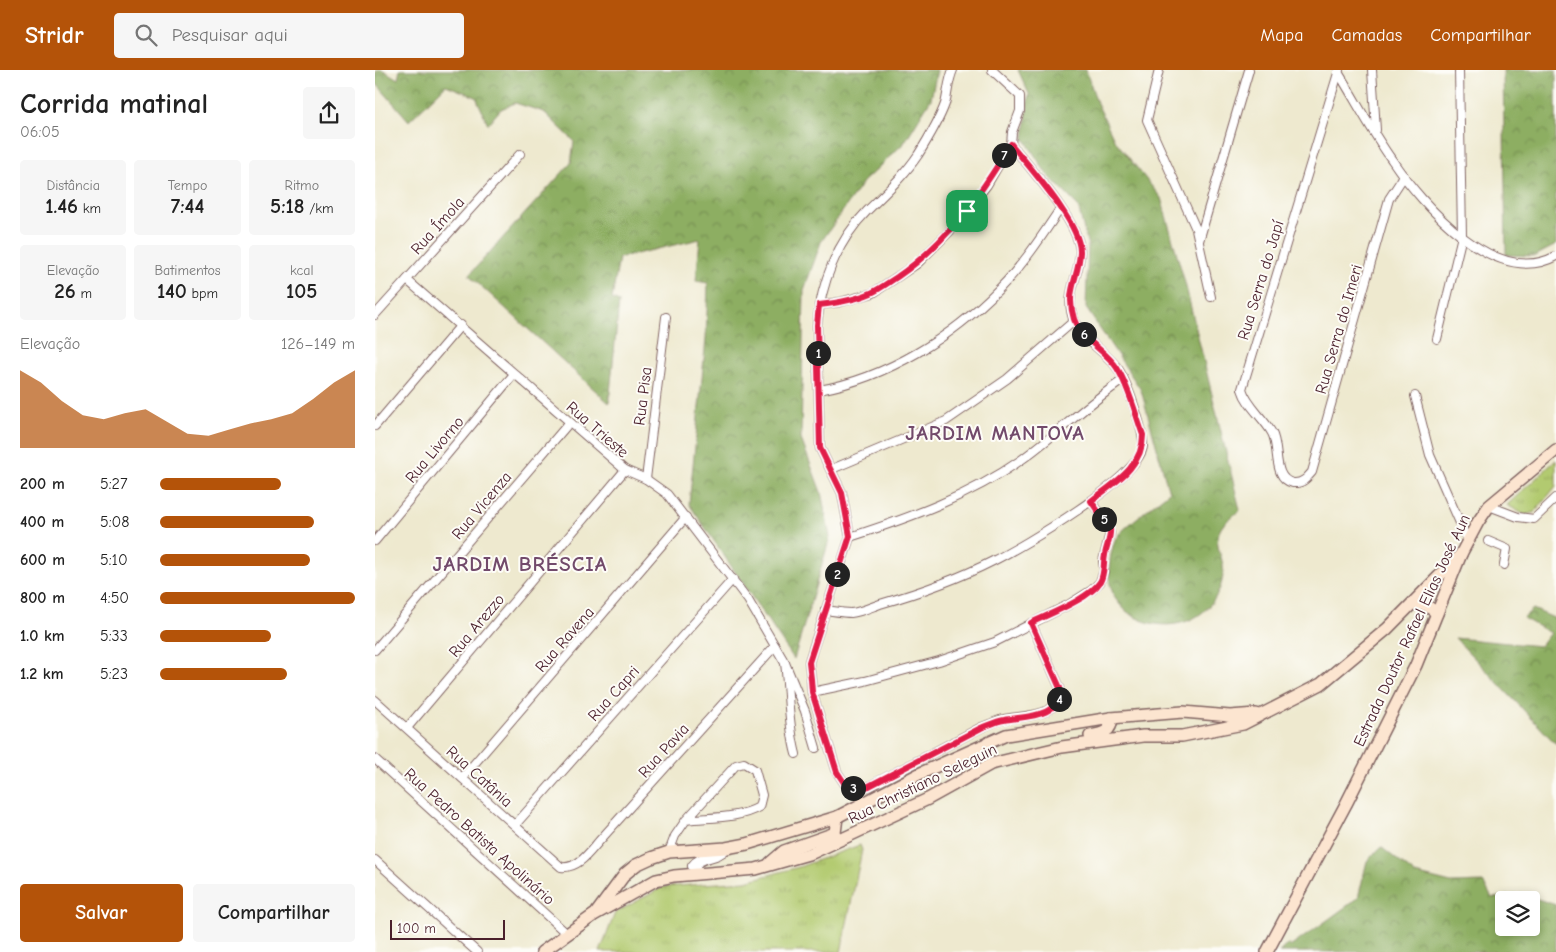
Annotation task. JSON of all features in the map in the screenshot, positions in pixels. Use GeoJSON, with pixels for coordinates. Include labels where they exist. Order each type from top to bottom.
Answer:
{"type":"FeatureCollection","features":[{"type":"Feature","properties":{"kind":"main road","name":"Estrada Doutor Rafael Elias José Aun"},"geometry":{"type":"LineString","coordinates":[[1267,952],[1346,804],[1412,674],[1468,541],[1489,506],[1556,450]]}},
{"type":"Feature","properties":{"kind":"main road","name":"Rua Christiano Seleguin"},"geometry":{"type":"LineString","coordinates":[[542,952],[566,933],[594,915],[656,880],[699,873],[767,866],[828,847],[928,799],[991,764],[1078,744],[1143,736],[1198,733],[1243,724],[1266,714],[1321,684],[1413,604],[1461,554]]}},
{"type":"Feature","properties":{"kind":"main road"},"geometry":{"type":"LineString","coordinates":[[1413,604],[1426,605],[1437,614]]}},
{"type":"Feature","properties":{"kind":"main road"},"geometry":{"type":"LineString","coordinates":[[594,915],[625,874],[644,861],[669,852],[725,848],[786,834],[837,817],[978,746],[1006,735],[1111,718],[1183,712],[1230,716],[1266,714]]}},
{"type":"Feature","properties":{"kind":"main road"},"geometry":{"type":"LineString","coordinates":[[1078,744],[1086,737],[1103,734],[1112,723],[1111,718]]}},
{"type":"Feature","properties":{"kind":"main road"},"geometry":{"type":"LineString","coordinates":[[1048,750],[1050,734],[1054,726]]}},
{"type":"Feature","properties":{"kind":"main road"},"geometry":{"type":"LineString","coordinates":[[767,866],[784,851],[835,833],[837,817]]}},
{"type":"Feature","properties":{"kind":"street"},"geometry":{"type":"LineString","coordinates":[[953,70],[945,104],[922,148],[903,175],[865,212],[841,246],[829,272],[819,305],[817,325],[820,448],[832,469],[842,493],[850,536],[809,662],[812,692],[837,772],[845,784],[858,789],[869,786],[981,728],[1001,720],[1048,712],[1055,706],[1060,698],[1060,688],[1031,623]]}},
{"type":"Feature","properties":{"kind":"street"},"geometry":{"type":"LineString","coordinates":[[819,305],[840,302],[873,293],[918,263],[967,211],[987,185],[1011,144],[1012,132],[1020,111],[1020,96],[992,70]]}},
{"type":"Feature","properties":{"kind":"street"},"geometry":{"type":"LineString","coordinates":[[1159,70],[1147,120],[1150,130],[1178,186],[1199,241],[1211,296]]}},
{"type":"Feature","properties":{"kind":"street"},"geometry":{"type":"LineString","coordinates":[[1199,241],[1249,70]]}},
{"type":"Feature","properties":{"kind":"street"},"geometry":{"type":"LineString","coordinates":[[1372,70],[1376,133]]}},
{"type":"Feature","properties":{"kind":"street"},"geometry":{"type":"LineString","coordinates":[[1437,339],[1462,236],[1459,70]]}},
{"type":"Feature","properties":{"kind":"street"},"geometry":{"type":"LineString","coordinates":[[1338,71],[1404,176],[1434,211],[1462,236],[1484,251],[1509,262],[1529,266],[1547,261],[1556,256]]}},
{"type":"Feature","properties":{"kind":"street","name":"Rua Serra do Japí"},"geometry":{"type":"LineString","coordinates":[[1296,483],[1287,481],[1282,476],[1277,461],[1277,440],[1261,416],[1245,398],[1242,389],[1338,71]]}},
{"type":"Feature","properties":{"kind":"street"},"geometry":{"type":"LineString","coordinates":[[825,610],[851,613],[912,595],[992,562],[1091,501],[1131,468],[1140,457],[1143,448],[1143,435],[1123,380],[1116,366],[1090,342],[1074,321],[1071,293],[1080,253],[1078,238],[1060,209],[1011,144]]}},
{"type":"Feature","properties":{"kind":"street","name":"Rua Ímola"},"geometry":{"type":"LineString","coordinates":[[375,315],[520,154]]}},
{"type":"Feature","properties":{"kind":"street","name":"Rua Serra do Imeri"},"geometry":{"type":"LineString","coordinates":[[1296,483],[1306,480],[1311,472],[1389,199],[1404,176]]}},
{"type":"Feature","properties":{"kind":"street"},"geometry":{"type":"LineString","coordinates":[[819,390],[847,385],[899,362],[937,340],[1001,288],[1060,209]]}},
{"type":"Feature","properties":{"kind":"street","name":"Rua Trieste"},"geometry":{"type":"LineString","coordinates":[[407,280],[461,325],[569,423],[611,456],[625,470],[646,479],[667,494],[733,579],[785,663],[805,711],[816,748]]}},
{"type":"Feature","properties":{"kind":"street","name":"Rua Pisa"},"geometry":{"type":"LineString","coordinates":[[646,479],[666,317]]}},
{"type":"Feature","properties":{"kind":"street"},"geometry":{"type":"LineString","coordinates":[[832,469],[945,421],[1007,379],[1074,321]]}},
{"type":"Feature","properties":{"kind":"street"},"geometry":{"type":"LineString","coordinates":[[375,426],[461,325]]}},
{"type":"Feature","properties":{"kind":"street","name":"Rua Livorno"},"geometry":{"type":"LineString","coordinates":[[375,541],[514,374]]}},
{"type":"Feature","properties":{"kind":"street"},"geometry":{"type":"LineString","coordinates":[[850,536],[908,518],[981,484],[1021,461],[1123,380]]}},
{"type":"Feature","properties":{"kind":"street"},"geometry":{"type":"LineString","coordinates":[[1415,396],[1430,455],[1468,541]]}},
{"type":"Feature","properties":{"kind":"street","name":"Rua Vicenza"},"geometry":{"type":"LineString","coordinates":[[375,650],[569,423]]}},
{"type":"Feature","properties":{"kind":"street","name":"Rua Arezzo"},"geometry":{"type":"LineString","coordinates":[[407,728],[625,470]]}},
{"type":"Feature","properties":{"kind":"street"},"geometry":{"type":"LineString","coordinates":[[1489,506],[1518,517],[1534,519],[1556,498]]}},
{"type":"Feature","properties":{"kind":"street"},"geometry":{"type":"LineString","coordinates":[[812,692],[865,681],[939,661],[995,642],[1069,605],[1092,590],[1100,582],[1104,571],[1103,561],[1110,529],[1091,501]]}},
{"type":"Feature","properties":{"kind":"street","name":"Rua Ravena"},"geometry":{"type":"LineString","coordinates":[[462,778],[686,517]]}},
{"type":"Feature","properties":{"kind":"street"},"geometry":{"type":"LineString","coordinates":[[1489,541],[1507,549],[1504,565]]}},
{"type":"Feature","properties":{"kind":"street","name":"Rua Capri"},"geometry":{"type":"LineString","coordinates":[[515,825],[733,579]]}},
{"type":"Feature","properties":{"kind":"street","name":"Rua Pavia"},"geometry":{"type":"LineString","coordinates":[[569,868],[580,862],[601,840],[775,646]]}},
{"type":"Feature","properties":{"kind":"street","name":"Rua Trieste"},"geometry":{"type":"LineString","coordinates":[[785,663],[790,702],[789,732],[796,754]]}},
{"type":"Feature","properties":{"kind":"street","name":"Rua Catânia"},"geometry":{"type":"LineString","coordinates":[[375,700],[561,867],[569,868]]}},
{"type":"Feature","properties":{"kind":"street","name":"Rua Pedro Batista Apolinário"},"geometry":{"type":"LineString","coordinates":[[375,759],[566,933]]}},
{"type":"Feature","properties":{"kind":"street"},"geometry":{"type":"LineString","coordinates":[[669,852],[675,836],[686,820],[736,765],[744,763],[750,765],[755,770],[763,795],[759,807],[745,812],[686,820]]}},
{"type":"Feature","properties":{"kind":"street"},"geometry":{"type":"LineString","coordinates":[[701,804],[709,814],[715,817]]}},
{"type":"Feature","properties":{"kind":"street"},"geometry":{"type":"LineString","coordinates":[[699,873],[693,866],[696,862],[721,854],[725,848]]}},
{"type":"Feature","properties":{"kind":"street"},"geometry":{"type":"LineString","coordinates":[[375,860],[477,952]]}},
{"type":"Feature","properties":{"kind":"green space"},"geometry":{"type":"Polygon","coordinates":[[[378,70],[383,70],[398,79],[400,70],[937,70],[931,99],[904,143],[863,182],[821,242],[804,290],[801,439],[821,492],[830,537],[794,659],[689,504],[706,339],[708,283],[696,281],[700,239],[619,258],[612,299],[619,302],[609,403],[469,275],[571,163],[574,141],[544,112],[515,103],[501,109],[488,124],[476,97],[446,85],[409,121],[375,82],[375,74],[378,70]]]}},
{"type":"Feature","properties":{"kind":"green space"},"geometry":{"type":"Polygon","coordinates":[[[1018,70],[1086,70],[1097,103],[1114,139],[1161,198],[1185,283],[1240,510],[1224,524],[1219,532],[1218,543],[1223,572],[1218,593],[1205,610],[1187,621],[1161,625],[1136,618],[1125,610],[1111,588],[1109,577],[1110,564],[1115,540],[1131,523],[1169,492],[1141,390],[1086,308],[1088,246],[1078,206],[1046,173],[1024,138],[1029,94],[1018,70]]]}},
{"type":"Feature","properties":{"kind":"green space"},"geometry":{"type":"Polygon","coordinates":[[[1503,70],[1556,70],[1556,245],[1535,256],[1506,255],[1503,70]]]}},
{"type":"Feature","properties":{"kind":"green space"},"geometry":{"type":"Polygon","coordinates":[[[1556,460],[1556,486],[1535,512],[1525,515],[1507,505],[1556,460]]]}},
{"type":"Feature","properties":{"kind":"green space"},"geometry":{"type":"Polygon","coordinates":[[[1533,609],[1556,619],[1556,744],[1455,638],[1540,646],[1550,633],[1523,618],[1533,609]]]}},
{"type":"Feature","properties":{"kind":"green space"},"geometry":{"type":"Polygon","coordinates":[[[860,845],[862,850],[841,952],[600,952],[615,913],[663,887],[746,881],[799,867],[860,845]]]}},
{"type":"Feature","properties":{"kind":"green space"},"geometry":{"type":"Polygon","coordinates":[[[1381,847],[1415,874],[1451,883],[1483,882],[1492,898],[1495,898],[1495,936],[1540,936],[1540,900],[1556,905],[1556,952],[1455,952],[1448,947],[1447,952],[1279,952],[1288,944],[1290,947],[1358,898],[1367,861],[1381,847]]]}},
{"type":"Feature","properties":{"kind":"district","name":"JARDIM MANTOVA"},"geometry":{"type":"Point","coordinates":[995,433]}},
{"type":"Feature","properties":{"kind":"district","name":"JARDIM BRÉSCIA"},"geometry":{"type":"Point","coordinates":[520,564]}},
{"type":"Feature","properties":{"kind":"route"},"geometry":{"type":"LineString","coordinates":[[1011,144],[1070,222],[1078,238],[1080,253],[1071,284],[1070,301],[1074,321],[1090,342],[1116,366],[1143,435],[1143,448],[1140,457],[1131,468],[1091,501],[1110,529],[1103,561],[1104,571],[1100,582],[1092,590],[1069,605],[1031,623],[1060,688],[1060,698],[1055,706],[1048,712],[1001,720],[981,728],[869,786],[858,789],[845,784],[837,772],[812,692],[809,662],[850,536],[842,493],[832,469],[820,448],[817,325],[819,305],[840,302],[873,293],[918,263],[967,211],[987,185],[1011,144]]}}]}
